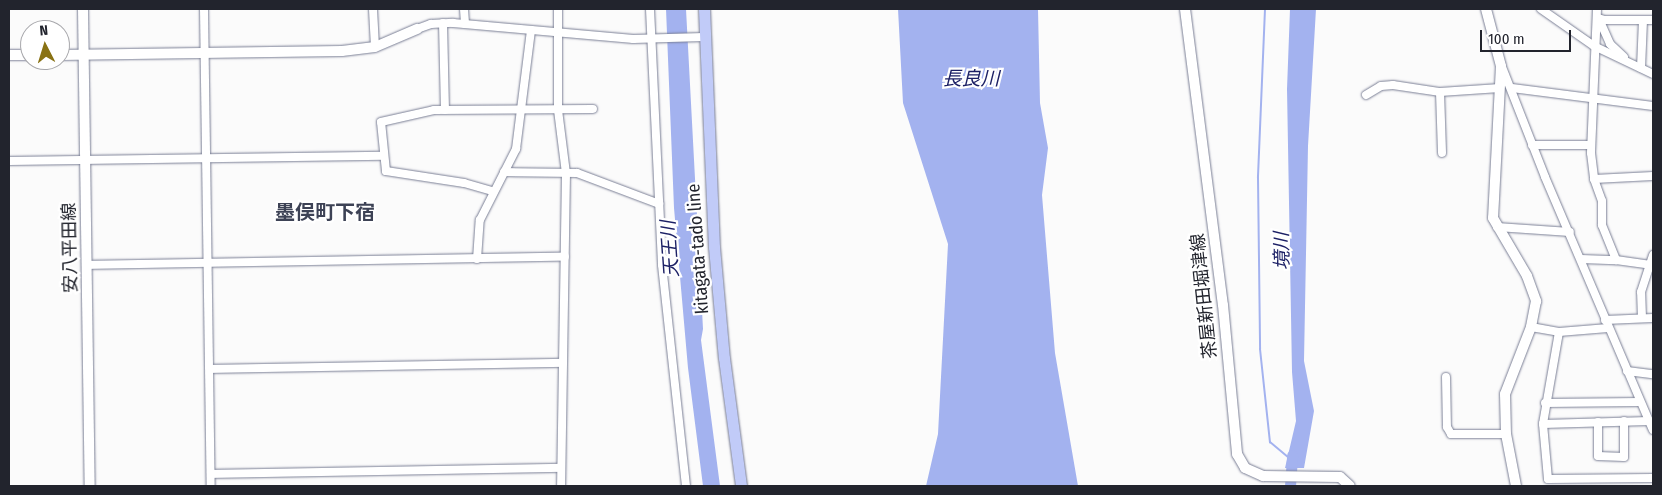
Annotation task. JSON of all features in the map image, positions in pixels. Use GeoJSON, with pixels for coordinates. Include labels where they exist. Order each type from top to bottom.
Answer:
{"type":"FeatureCollection","features":[{"type":"Feature","properties":{"kind":"main road","name":"安八平田線"},"geometry":{"type":"LineString","coordinates":[[82,9],[90,486]]}},
{"type":"Feature","properties":{"kind":"main road","name":"kitagata-tado line"},"geometry":{"type":"LineString","coordinates":[[704,9],[700,37],[714,247],[724,358],[741,486]]}},
{"type":"Feature","properties":{"kind":"main road","name":"茶屋新田堀津線"},"geometry":{"type":"LineString","coordinates":[[1185,9],[1223,305],[1235,447],[1238,458],[1251,472],[1276,476],[1340,477],[1350,486]]}},
{"type":"Feature","properties":{"kind":"main road"},"geometry":{"type":"LineString","coordinates":[[1486,9],[1501,66],[1492,208],[1497,227],[1533,289],[1535,310],[1531,327],[1505,394],[1506,434],[1516,486]]}},
{"type":"Feature","properties":{"kind":"main road"},"geometry":{"type":"LineString","coordinates":[[70,54],[204,53],[375,47],[417,29]]}},
{"type":"Feature","properties":{"kind":"street"},"geometry":{"type":"LineString","coordinates":[[204,9],[211,486]]}},
{"type":"Feature","properties":{"kind":"street"},"geometry":{"type":"LineString","coordinates":[[373,9],[375,47]]}},
{"type":"Feature","properties":{"kind":"street"},"geometry":{"type":"LineString","coordinates":[[464,9],[465,24]]}},
{"type":"Feature","properties":{"kind":"street"},"geometry":{"type":"LineString","coordinates":[[558,9],[558,110],[566,173],[561,486]]}},
{"type":"Feature","properties":{"kind":"street"},"geometry":{"type":"LineString","coordinates":[[649,9],[653,40],[659,204],[669,342],[686,486]]}},
{"type":"Feature","properties":{"kind":"street"},"geometry":{"type":"LineString","coordinates":[[1541,9],[1594,46],[1653,74]]}},
{"type":"Feature","properties":{"kind":"street"},"geometry":{"type":"LineString","coordinates":[[1597,9],[1591,145],[1594,179],[1602,201],[1602,225],[1616,260]]}},
{"type":"Feature","properties":{"kind":"street"},"geometry":{"type":"LineString","coordinates":[[1598,18],[1604,20],[1653,20]]}},
{"type":"Feature","properties":{"kind":"street"},"geometry":{"type":"LineString","coordinates":[[1598,18],[1610,44],[1638,66]]}},
{"type":"Feature","properties":{"kind":"street"},"geometry":{"type":"LineString","coordinates":[[1638,66],[1643,20]]}},
{"type":"Feature","properties":{"kind":"street"},"geometry":{"type":"LineString","coordinates":[[443,23],[445,110]]}},
{"type":"Feature","properties":{"kind":"street"},"geometry":{"type":"LineString","coordinates":[[417,29],[443,23],[653,40],[700,37]]}},
{"type":"Feature","properties":{"kind":"street"},"geometry":{"type":"LineString","coordinates":[[478,259],[477,228],[492,191],[516,149],[531,30]]}},
{"type":"Feature","properties":{"kind":"street"},"geometry":{"type":"LineString","coordinates":[[1501,66],[1512,88],[1532,145],[1570,232],[1608,328],[1652,425]]}},
{"type":"Feature","properties":{"kind":"street"},"geometry":{"type":"LineString","coordinates":[[1366,95],[1380,86],[1393,85],[1440,92],[1500,88]]}},
{"type":"Feature","properties":{"kind":"street"},"geometry":{"type":"LineString","coordinates":[[1512,88],[1592,100],[1653,106]]}},
{"type":"Feature","properties":{"kind":"street"},"geometry":{"type":"LineString","coordinates":[[1440,92],[1442,153]]}},
{"type":"Feature","properties":{"kind":"street"},"geometry":{"type":"LineString","coordinates":[[492,191],[464,183],[386,171],[381,122],[383,120],[445,110],[592,109]]}},
{"type":"Feature","properties":{"kind":"street"},"geometry":{"type":"LineString","coordinates":[[1532,145],[1591,145]]}},
{"type":"Feature","properties":{"kind":"street"},"geometry":{"type":"LineString","coordinates":[[9,161],[384,156]]}},
{"type":"Feature","properties":{"kind":"street"},"geometry":{"type":"LineString","coordinates":[[504,172],[577,173],[659,204]]}},
{"type":"Feature","properties":{"kind":"street"},"geometry":{"type":"LineString","coordinates":[[1594,179],[1653,176]]}},
{"type":"Feature","properties":{"kind":"street"},"geometry":{"type":"LineString","coordinates":[[1497,227],[1570,232]]}},
{"type":"Feature","properties":{"kind":"street"},"geometry":{"type":"LineString","coordinates":[[1642,318],[1641,292],[1653,255]]}},
{"type":"Feature","properties":{"kind":"street"},"geometry":{"type":"LineString","coordinates":[[86,265],[565,257]]}},
{"type":"Feature","properties":{"kind":"street"},"geometry":{"type":"LineString","coordinates":[[1581,259],[1616,260],[1651,265]]}},
{"type":"Feature","properties":{"kind":"street"},"geometry":{"type":"LineString","coordinates":[[1605,320],[1642,318],[1653,320]]}},
{"type":"Feature","properties":{"kind":"street"},"geometry":{"type":"LineString","coordinates":[[1531,327],[1559,332],[1608,328]]}},
{"type":"Feature","properties":{"kind":"street"},"geometry":{"type":"LineString","coordinates":[[1559,332],[1545,403],[1543,424],[1548,479],[1653,478]]}},
{"type":"Feature","properties":{"kind":"street"},"geometry":{"type":"LineString","coordinates":[[210,369],[563,363]]}},
{"type":"Feature","properties":{"kind":"street"},"geometry":{"type":"LineString","coordinates":[[1628,371],[1653,374]]}},
{"type":"Feature","properties":{"kind":"street"},"geometry":{"type":"LineString","coordinates":[[1446,377],[1446,427],[1451,434],[1506,434]]}},
{"type":"Feature","properties":{"kind":"street"},"geometry":{"type":"LineString","coordinates":[[1545,403],[1640,402]]}},
{"type":"Feature","properties":{"kind":"street"},"geometry":{"type":"LineString","coordinates":[[1598,422],[1598,456],[1624,457],[1624,422]]}},
{"type":"Feature","properties":{"kind":"street"},"geometry":{"type":"LineString","coordinates":[[1543,424],[1624,422],[1652,425]]}},
{"type":"Feature","properties":{"kind":"street"},"geometry":{"type":"LineString","coordinates":[[211,474],[561,468]]}},
{"type":"Feature","properties":{"kind":"water","name":"天王川"},"geometry":{"type":"Polygon","coordinates":[[[666,9],[686,9],[703,329],[701,340],[720,486],[703,486],[688,368],[674,208],[666,9]]]}},
{"type":"Feature","properties":{"kind":"water","name":"長良川"},"geometry":{"type":"Polygon","coordinates":[[[898,9],[1038,9],[1040,103],[1048,148],[1042,195],[1055,353],[1078,486],[926,486],[938,434],[948,244],[903,103],[898,9]]]}},
{"type":"Feature","properties":{"kind":"water"},"geometry":{"type":"Polygon","coordinates":[[[1290,9],[1316,9],[1308,146],[1304,361],[1314,411],[1304,468],[1285,468],[1296,421],[1292,372],[1287,89],[1290,9]]]}},
{"type":"Feature","properties":{"kind":"waterway"},"geometry":{"type":"LineString","coordinates":[[1265,9],[1258,178],[1260,349],[1270,442],[1288,457]]}},
{"type":"Feature","properties":{"kind":"waterway","name":"境川"},"geometry":{"type":"LineString","coordinates":[[1290,486],[1292,455]]}},
{"type":"Feature","properties":{"kind":"district","name":"墨俣町下宿"},"geometry":{"type":"Point","coordinates":[325,212]}}]}
